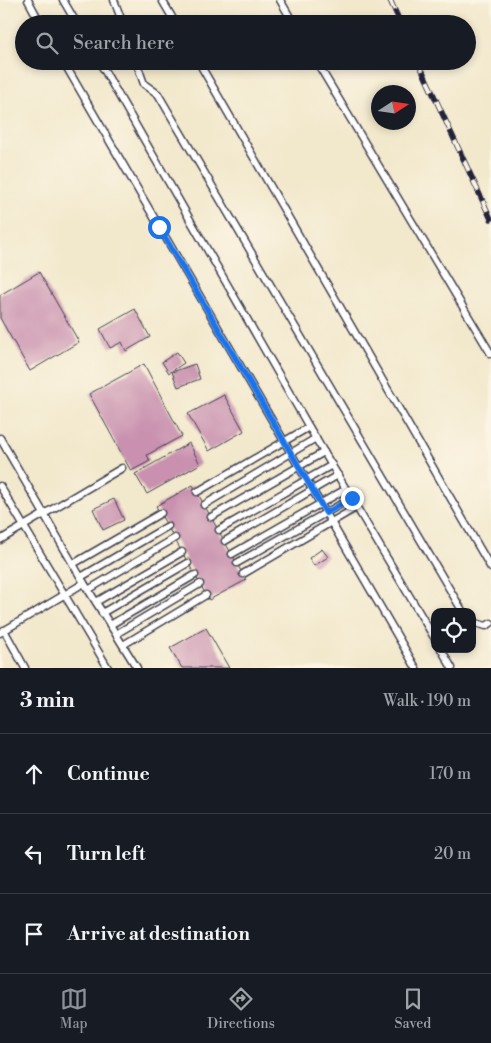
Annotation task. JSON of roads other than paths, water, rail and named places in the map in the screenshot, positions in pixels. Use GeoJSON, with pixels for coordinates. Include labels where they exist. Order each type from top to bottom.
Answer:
{"type":"FeatureCollection","features":[{"type":"Feature","properties":{"kind":"lane"},"geometry":{"type":"LineString","coordinates":[[28,0],[36,15]]}},
{"type":"Feature","properties":{"kind":"lane"},"geometry":{"type":"LineString","coordinates":[[63,0],[72,15]]}},
{"type":"Feature","properties":{"kind":"lane"},"geometry":{"type":"LineString","coordinates":[[114,0],[120,15]]}},
{"type":"Feature","properties":{"kind":"lane"},"geometry":{"type":"LineString","coordinates":[[162,0],[171,15]]}},
{"type":"Feature","properties":{"kind":"lane"},"geometry":{"type":"LineString","coordinates":[[280,0],[289,15]]}},
{"type":"Feature","properties":{"kind":"lane"},"geometry":{"type":"LineString","coordinates":[[68,70],[416,668]]}},
{"type":"Feature","properties":{"kind":"lane"},"geometry":{"type":"LineString","coordinates":[[104,70],[324,452],[431,632]]}},
{"type":"Feature","properties":{"kind":"lane"},"geometry":{"type":"LineString","coordinates":[[139,70],[144,84],[158,94],[461,608]]}},
{"type":"Feature","properties":{"kind":"lane"},"geometry":{"type":"LineString","coordinates":[[203,70],[491,568]]}},
{"type":"Feature","properties":{"kind":"lane"},"geometry":{"type":"LineString","coordinates":[[321,70],[491,354]]}},
{"type":"Feature","properties":{"kind":"lane"},"geometry":{"type":"LineString","coordinates":[[197,492],[310,427]]}},
{"type":"Feature","properties":{"kind":"lane"},"geometry":{"type":"LineString","coordinates":[[0,438],[102,613],[137,668]]}},
{"type":"Feature","properties":{"kind":"lane"},"geometry":{"type":"LineString","coordinates":[[204,505],[316,438]]}},
{"type":"Feature","properties":{"kind":"lane"},"geometry":{"type":"LineString","coordinates":[[211,517],[324,452]]}},
{"type":"Feature","properties":{"kind":"lane"},"geometry":{"type":"LineString","coordinates":[[218,530],[332,465]]}},
{"type":"Feature","properties":{"kind":"lane"},"geometry":{"type":"LineString","coordinates":[[0,540],[122,468]]}},
{"type":"Feature","properties":{"kind":"lane"},"geometry":{"type":"LineString","coordinates":[[224,541],[338,476]]}},
{"type":"Feature","properties":{"kind":"lane"},"geometry":{"type":"LineString","coordinates":[[0,486],[108,668]]}},
{"type":"Feature","properties":{"kind":"lane"},"geometry":{"type":"LineString","coordinates":[[232,554],[346,489]]}},
{"type":"Feature","properties":{"kind":"lane"},"geometry":{"type":"LineString","coordinates":[[237,564],[352,498]]}},
{"type":"Feature","properties":{"kind":"lane"},"geometry":{"type":"LineString","coordinates":[[243,574],[357,507]]}},
{"type":"Feature","properties":{"kind":"lane"},"geometry":{"type":"LineString","coordinates":[[73,564],[161,513]]}},
{"type":"Feature","properties":{"kind":"lane"},"geometry":{"type":"LineString","coordinates":[[85,584],[168,526]]}},
{"type":"Feature","properties":{"kind":"lane"},"geometry":{"type":"LineString","coordinates":[[25,668],[2,632],[85,584],[175,538]]}},
{"type":"Feature","properties":{"kind":"lane"},"geometry":{"type":"LineString","coordinates":[[96,602],[182,552]]}},
{"type":"Feature","properties":{"kind":"lane"},"geometry":{"type":"LineString","coordinates":[[102,613],[188,563]]}},
{"type":"Feature","properties":{"kind":"lane"},"geometry":{"type":"LineString","coordinates":[[110,625],[195,575]]}},
{"type":"Feature","properties":{"kind":"lane"},"geometry":{"type":"LineString","coordinates":[[116,634],[200,584]]}},
{"type":"Feature","properties":{"kind":"lane"},"geometry":{"type":"LineString","coordinates":[[122,645],[206,595]]}},
{"type":"Feature","properties":{"kind":"lane"},"geometry":{"type":"LineString","coordinates":[[476,623],[486,626],[491,623]]}},
{"type":"Feature","properties":{"kind":"lane"},"geometry":{"type":"LineString","coordinates":[[443,653],[452,668]]}},
{"type":"Feature","properties":{"kind":"railway"},"geometry":{"type":"LineString","coordinates":[[390,0],[397,15]]}},
{"type":"Feature","properties":{"kind":"railway"},"geometry":{"type":"LineString","coordinates":[[422,70],[491,219]]}}]}
